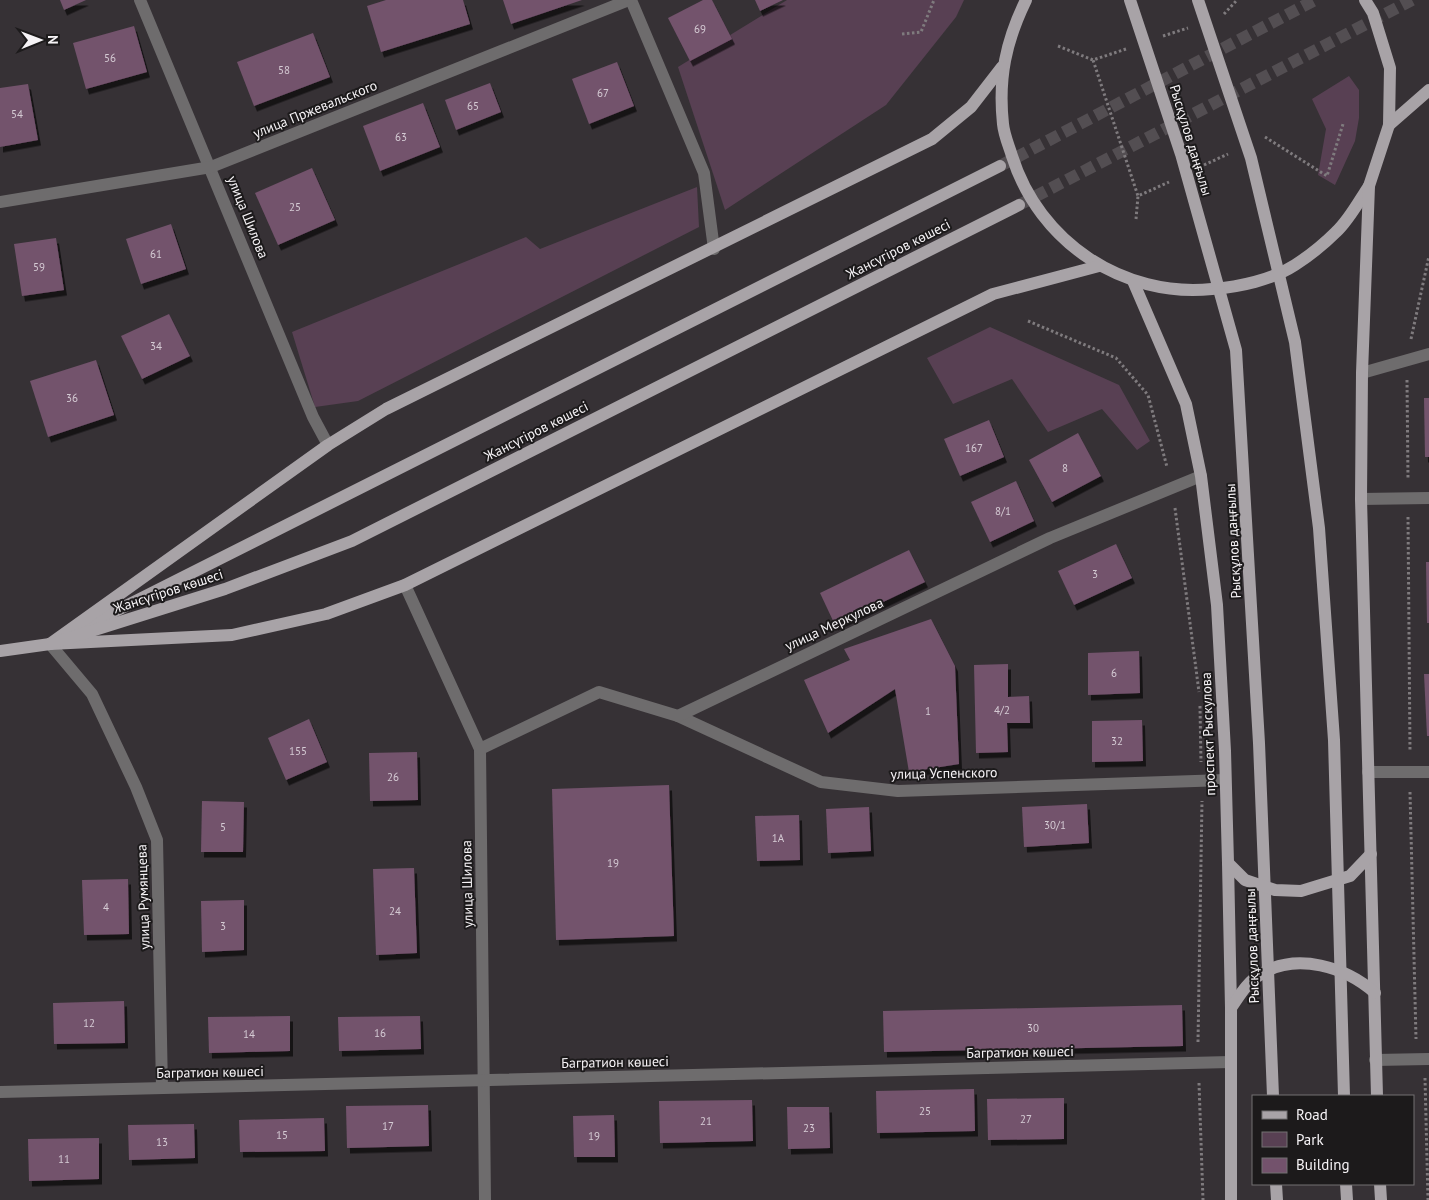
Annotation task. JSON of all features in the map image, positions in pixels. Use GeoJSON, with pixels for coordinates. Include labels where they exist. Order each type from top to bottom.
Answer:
{"type":"FeatureCollection","features":[{"type":"Feature","properties":{"kind":"main road"},"geometry":{"type":"LineString","coordinates":[[1026,0],[1013,27],[1002,67],[1002,126],[1020,181],[1053,230],[1099,266],[1132,281],[1187,292],[1242,286],[1294,266],[1337,231],[1369,186]]}},
{"type":"Feature","properties":{"kind":"main road","name":"Рысқұлов даңғылы"},"geometry":{"type":"LineString","coordinates":[[1130,0],[1181,154],[1236,350],[1259,743],[1273,1095]]}},
{"type":"Feature","properties":{"kind":"main road"},"geometry":{"type":"LineString","coordinates":[[1198,0],[1251,158],[1295,342],[1319,528],[1334,740],[1344,1095]]}},
{"type":"Feature","properties":{"kind":"main road"},"geometry":{"type":"LineString","coordinates":[[1365,0],[1373,13],[1390,68],[1389,126],[1369,186],[1362,372],[1361,499],[1377,1095]]}},
{"type":"Feature","properties":{"kind":"main road"},"geometry":{"type":"LineString","coordinates":[[50,644],[328,445],[386,409],[932,140],[971,107],[1002,67]]}},
{"type":"Feature","properties":{"kind":"main road"},"geometry":{"type":"LineString","coordinates":[[1389,126],[1429,90]]}},
{"type":"Feature","properties":{"kind":"main road","name":"Жансүгіров көшесі"},"geometry":{"type":"LineString","coordinates":[[50,644],[331,505],[1000,166]]}},
{"type":"Feature","properties":{"kind":"main road","name":"Жансүгіров көшесі"},"geometry":{"type":"LineString","coordinates":[[0,651],[50,644],[225,589],[352,541],[1019,205]]}},
{"type":"Feature","properties":{"kind":"main road"},"geometry":{"type":"LineString","coordinates":[[50,644],[232,635],[326,614],[405,584],[993,294],[1099,266]]}},
{"type":"Feature","properties":{"kind":"main road","name":"проспект Рыскулова"},"geometry":{"type":"LineString","coordinates":[[1132,281],[1186,404],[1201,476],[1217,605],[1228,863],[1231,1008],[1231,1200]]}},
{"type":"Feature","properties":{"kind":"main road"},"geometry":{"type":"LineString","coordinates":[[1228,863],[1245,880],[1275,890],[1301,891],[1350,876],[1371,854]]}},
{"type":"Feature","properties":{"kind":"main road"},"geometry":{"type":"LineString","coordinates":[[1231,1008],[1244,987],[1261,974],[1281,966],[1330,967],[1362,981],[1375,993]]}},
{"type":"Feature","properties":{"kind":"main road"},"geometry":{"type":"LineString","coordinates":[[1276,1185],[1277,1200]]}},
{"type":"Feature","properties":{"kind":"main road"},"geometry":{"type":"LineString","coordinates":[[1346,1185],[1347,1200]]}},
{"type":"Feature","properties":{"kind":"main road"},"geometry":{"type":"LineString","coordinates":[[1380,1185],[1381,1200]]}},
{"type":"Feature","properties":{"kind":"street","name":"улица Шилова"},"geometry":{"type":"LineString","coordinates":[[140,0],[211,167],[313,417],[328,445]]}},
{"type":"Feature","properties":{"kind":"street","name":"улица Пржевальского"},"geometry":{"type":"LineString","coordinates":[[0,202],[211,167],[630,0]]}},
{"type":"Feature","properties":{"kind":"street"},"geometry":{"type":"LineString","coordinates":[[630,0],[704,173],[714,249]]}},
{"type":"Feature","properties":{"kind":"street"},"geometry":{"type":"LineString","coordinates":[[1362,372],[1429,354]]}},
{"type":"Feature","properties":{"kind":"street","name":"улица Меркулова"},"geometry":{"type":"LineString","coordinates":[[678,716],[1050,538],[1201,476]]}},
{"type":"Feature","properties":{"kind":"street"},"geometry":{"type":"LineString","coordinates":[[1361,499],[1429,498]]}},
{"type":"Feature","properties":{"kind":"street","name":"улица Шилова"},"geometry":{"type":"LineString","coordinates":[[405,584],[480,749],[485,1200]]}},
{"type":"Feature","properties":{"kind":"street","name":"улица Румянцева"},"geometry":{"type":"LineString","coordinates":[[50,644],[92,694],[136,787],[157,840],[162,1088]]}},
{"type":"Feature","properties":{"kind":"street"},"geometry":{"type":"LineString","coordinates":[[480,749],[598,692],[678,716]]}},
{"type":"Feature","properties":{"kind":"street","name":"улица Успенского"},"geometry":{"type":"LineString","coordinates":[[678,716],[821,782],[898,791],[1225,780]]}},
{"type":"Feature","properties":{"kind":"street"},"geometry":{"type":"LineString","coordinates":[[1368,772],[1429,772]]}},
{"type":"Feature","properties":{"kind":"street"},"geometry":{"type":"LineString","coordinates":[[1375,1060],[1423,1059]]}},
{"type":"Feature","properties":{"kind":"street","name":"Багратион көшесі"},"geometry":{"type":"LineString","coordinates":[[0,1092],[1230,1062]]}},
{"type":"Feature","properties":{"kind":"path"},"geometry":{"type":"LineString","coordinates":[[902,34],[920,32],[934,0]]}},
{"type":"Feature","properties":{"kind":"path"},"geometry":{"type":"LineString","coordinates":[[1058,46],[1093,60]]}},
{"type":"Feature","properties":{"kind":"path"},"geometry":{"type":"LineString","coordinates":[[1257,141],[1265,137],[1327,176],[1343,124]]}},
{"type":"Feature","properties":{"kind":"path"},"geometry":{"type":"LineString","coordinates":[[1197,168],[1231,153]]}},
{"type":"Feature","properties":{"kind":"path"},"geometry":{"type":"LineString","coordinates":[[1136,219],[1138,196],[1172,180]]}},
{"type":"Feature","properties":{"kind":"path"},"geometry":{"type":"LineString","coordinates":[[1428,1200],[1410,772],[1407,360],[1429,256]]}},
{"type":"Feature","properties":{"kind":"path"},"geometry":{"type":"LineString","coordinates":[[1028,321],[1116,358],[1148,395],[1173,488],[1200,695]]}},
{"type":"Feature","properties":{"kind":"path"},"geometry":{"type":"LineString","coordinates":[[1200,704],[1202,781],[1198,1063],[1203,1200]]}},
{"type":"Feature","properties":{"kind":"green space"},"geometry":{"type":"Polygon","coordinates":[[[787,0],[964,0],[956,17],[886,105],[725,210],[678,67],[787,0]]]}},
{"type":"Feature","properties":{"kind":"green space"},"geometry":{"type":"Polygon","coordinates":[[[1349,76],[1359,90],[1359,118],[1355,141],[1335,185],[1318,175],[1326,129],[1312,99],[1349,76]]]}},
{"type":"Feature","properties":{"kind":"green space"},"geometry":{"type":"Polygon","coordinates":[[[697,187],[699,227],[358,401],[315,407],[292,332],[526,237],[540,249],[697,187]]]}},
{"type":"Feature","properties":{"kind":"green space"},"geometry":{"type":"Polygon","coordinates":[[[990,327],[1119,385],[1150,441],[1137,450],[1102,409],[1048,432],[1012,379],[953,404],[927,358],[990,327]]]}},
{"type":"Feature","properties":{"kind":"building"},"geometry":{"type":"Polygon","coordinates":[[[60,0],[86,0],[64,10],[60,0]]]}},
{"type":"Feature","properties":{"kind":"building"},"geometry":{"type":"Polygon","coordinates":[[[386,0],[463,0],[470,24],[381,52],[367,6],[386,0]]]}},
{"type":"Feature","properties":{"kind":"building"},"geometry":{"type":"Polygon","coordinates":[[[503,0],[582,0],[511,24],[503,0]]]}},
{"type":"Feature","properties":{"kind":"building"},"geometry":{"type":"Polygon","coordinates":[[[703,0],[712,0],[732,39],[690,61],[668,18],[703,0]]]}},
{"type":"Feature","properties":{"kind":"building"},"geometry":{"type":"Polygon","coordinates":[[[755,0],[783,0],[760,11],[755,0]]]}},
{"type":"Feature","properties":{"kind":"building"},"geometry":{"type":"Polygon","coordinates":[[[134,26],[147,72],[86,89],[73,43],[134,26]]]}},
{"type":"Feature","properties":{"kind":"building"},"geometry":{"type":"Polygon","coordinates":[[[313,33],[330,77],[254,106],[237,62],[313,33]]]}},
{"type":"Feature","properties":{"kind":"building"},"geometry":{"type":"Polygon","coordinates":[[[617,62],[634,106],[589,124],[572,79],[617,62]]]}},
{"type":"Feature","properties":{"kind":"building"},"geometry":{"type":"Polygon","coordinates":[[[490,83],[501,112],[456,130],[445,100],[490,83]]]}},
{"type":"Feature","properties":{"kind":"building"},"geometry":{"type":"Polygon","coordinates":[[[28,84],[38,140],[0,147],[0,88],[28,84]]]}},
{"type":"Feature","properties":{"kind":"building"},"geometry":{"type":"Polygon","coordinates":[[[423,103],[440,147],[380,171],[363,126],[423,103]]]}},
{"type":"Feature","properties":{"kind":"building"},"geometry":{"type":"Polygon","coordinates":[[[312,168],[335,220],[278,245],[255,193],[312,168]]]}},
{"type":"Feature","properties":{"kind":"building"},"geometry":{"type":"Polygon","coordinates":[[[171,224],[186,269],[141,284],[126,239],[171,224]]]}},
{"type":"Feature","properties":{"kind":"building"},"geometry":{"type":"Polygon","coordinates":[[[56,238],[64,290],[22,296],[14,244],[56,238]]]}},
{"type":"Feature","properties":{"kind":"building"},"geometry":{"type":"Polygon","coordinates":[[[169,314],[190,356],[142,379],[121,336],[169,314]]]}},
{"type":"Feature","properties":{"kind":"building"},"geometry":{"type":"Polygon","coordinates":[[[96,360],[114,415],[48,437],[30,381],[96,360]]]}},
{"type":"Feature","properties":{"kind":"building"},"geometry":{"type":"Polygon","coordinates":[[[1424,398],[1429,398],[1429,457],[1425,457],[1424,398]]]}},
{"type":"Feature","properties":{"kind":"building"},"geometry":{"type":"Polygon","coordinates":[[[989,420],[1004,457],[960,476],[944,439],[989,420]]]}},
{"type":"Feature","properties":{"kind":"building"},"geometry":{"type":"Polygon","coordinates":[[[1078,433],[1101,476],[1052,502],[1029,460],[1078,433]]]}},
{"type":"Feature","properties":{"kind":"building"},"geometry":{"type":"Polygon","coordinates":[[[1016,481],[1034,521],[990,542],[971,502],[1016,481]]]}},
{"type":"Feature","properties":{"kind":"building"},"geometry":{"type":"Polygon","coordinates":[[[1116,544],[1132,578],[1074,605],[1058,571],[1116,544]]]}},
{"type":"Feature","properties":{"kind":"building"},"geometry":{"type":"Polygon","coordinates":[[[909,550],[925,582],[835,625],[820,593],[909,550]]]}},
{"type":"Feature","properties":{"kind":"building"},"geometry":{"type":"Polygon","coordinates":[[[1426,562],[1429,562],[1429,623],[1427,623],[1426,562]]]}},
{"type":"Feature","properties":{"kind":"building"},"geometry":{"type":"Polygon","coordinates":[[[931,619],[955,666],[959,764],[909,772],[895,689],[828,733],[804,680],[850,660],[844,649],[931,619]]]}},
{"type":"Feature","properties":{"kind":"building"},"geometry":{"type":"Polygon","coordinates":[[[1139,651],[1140,693],[1088,695],[1088,653],[1139,651]]]}},
{"type":"Feature","properties":{"kind":"building"},"geometry":{"type":"Polygon","coordinates":[[[1008,664],[1008,697],[1029,696],[1030,723],[1007,723],[1008,752],[976,753],[974,665],[1008,664]]]}},
{"type":"Feature","properties":{"kind":"building"},"geometry":{"type":"Polygon","coordinates":[[[1424,674],[1429,674],[1429,736],[1427,736],[1424,674]]]}},
{"type":"Feature","properties":{"kind":"building"},"geometry":{"type":"Polygon","coordinates":[[[309,719],[327,762],[286,780],[268,738],[309,719]]]}},
{"type":"Feature","properties":{"kind":"building"},"geometry":{"type":"Polygon","coordinates":[[[1142,720],[1143,761],[1092,762],[1092,721],[1142,720]]]}},
{"type":"Feature","properties":{"kind":"building"},"geometry":{"type":"Polygon","coordinates":[[[417,752],[418,800],[370,801],[369,753],[417,752]]]}},
{"type":"Feature","properties":{"kind":"building"},"geometry":{"type":"Polygon","coordinates":[[[669,785],[674,936],[556,940],[552,789],[669,785]]]}},
{"type":"Feature","properties":{"kind":"building"},"geometry":{"type":"Polygon","coordinates":[[[202,801],[244,802],[243,852],[201,852],[202,801]]]}},
{"type":"Feature","properties":{"kind":"building"},"geometry":{"type":"Polygon","coordinates":[[[1087,804],[1089,843],[1024,847],[1022,807],[1087,804]]]}},
{"type":"Feature","properties":{"kind":"building"},"geometry":{"type":"Polygon","coordinates":[[[869,807],[871,851],[828,853],[826,809],[869,807]]]}},
{"type":"Feature","properties":{"kind":"building"},"geometry":{"type":"Polygon","coordinates":[[[799,815],[800,860],[757,861],[755,816],[799,815]]]}},
{"type":"Feature","properties":{"kind":"building"},"geometry":{"type":"Polygon","coordinates":[[[414,868],[417,953],[376,955],[373,869],[414,868]]]}},
{"type":"Feature","properties":{"kind":"building"},"geometry":{"type":"Polygon","coordinates":[[[128,879],[129,934],[84,935],[82,880],[128,879]]]}},
{"type":"Feature","properties":{"kind":"building"},"geometry":{"type":"Polygon","coordinates":[[[244,900],[244,950],[202,952],[201,901],[244,900]]]}},
{"type":"Feature","properties":{"kind":"building"},"geometry":{"type":"Polygon","coordinates":[[[124,1001],[125,1043],[54,1044],[53,1003],[124,1001]]]}},
{"type":"Feature","properties":{"kind":"building"},"geometry":{"type":"Polygon","coordinates":[[[1182,1005],[1183,1046],[884,1052],[883,1011],[1182,1005]]]}},
{"type":"Feature","properties":{"kind":"building"},"geometry":{"type":"Polygon","coordinates":[[[290,1016],[290,1051],[209,1053],[208,1017],[290,1016]]]}},
{"type":"Feature","properties":{"kind":"building"},"geometry":{"type":"Polygon","coordinates":[[[420,1016],[421,1049],[339,1051],[338,1017],[420,1016]]]}},
{"type":"Feature","properties":{"kind":"building"},"geometry":{"type":"Polygon","coordinates":[[[974,1089],[975,1131],[877,1133],[876,1091],[974,1089]]]}},
{"type":"Feature","properties":{"kind":"building"},"geometry":{"type":"Polygon","coordinates":[[[1064,1098],[1064,1139],[988,1140],[987,1099],[1064,1098]]]}},
{"type":"Feature","properties":{"kind":"building"},"geometry":{"type":"Polygon","coordinates":[[[752,1100],[753,1141],[660,1143],[659,1101],[752,1100]]]}},
{"type":"Feature","properties":{"kind":"building"},"geometry":{"type":"Polygon","coordinates":[[[428,1105],[429,1146],[347,1148],[346,1106],[428,1105]]]}},
{"type":"Feature","properties":{"kind":"building"},"geometry":{"type":"Polygon","coordinates":[[[787,1107],[829,1107],[830,1148],[788,1149],[787,1107]]]}},
{"type":"Feature","properties":{"kind":"building"},"geometry":{"type":"Polygon","coordinates":[[[614,1115],[615,1157],[574,1157],[573,1116],[614,1115]]]}},
{"type":"Feature","properties":{"kind":"building"},"geometry":{"type":"Polygon","coordinates":[[[324,1118],[325,1151],[240,1152],[239,1120],[324,1118]]]}},
{"type":"Feature","properties":{"kind":"building"},"geometry":{"type":"Polygon","coordinates":[[[194,1124],[195,1158],[129,1160],[128,1125],[194,1124]]]}},
{"type":"Feature","properties":{"kind":"building"},"geometry":{"type":"Polygon","coordinates":[[[99,1138],[99,1179],[29,1181],[28,1139],[99,1138]]]}},
{"type":"Feature","properties":{"kind":"tunnel"},"geometry":{"type":"LineString","coordinates":[[1000,166],[1315,0]]}},
{"type":"Feature","properties":{"kind":"tunnel"},"geometry":{"type":"LineString","coordinates":[[1019,205],[1412,0]]}}]}
